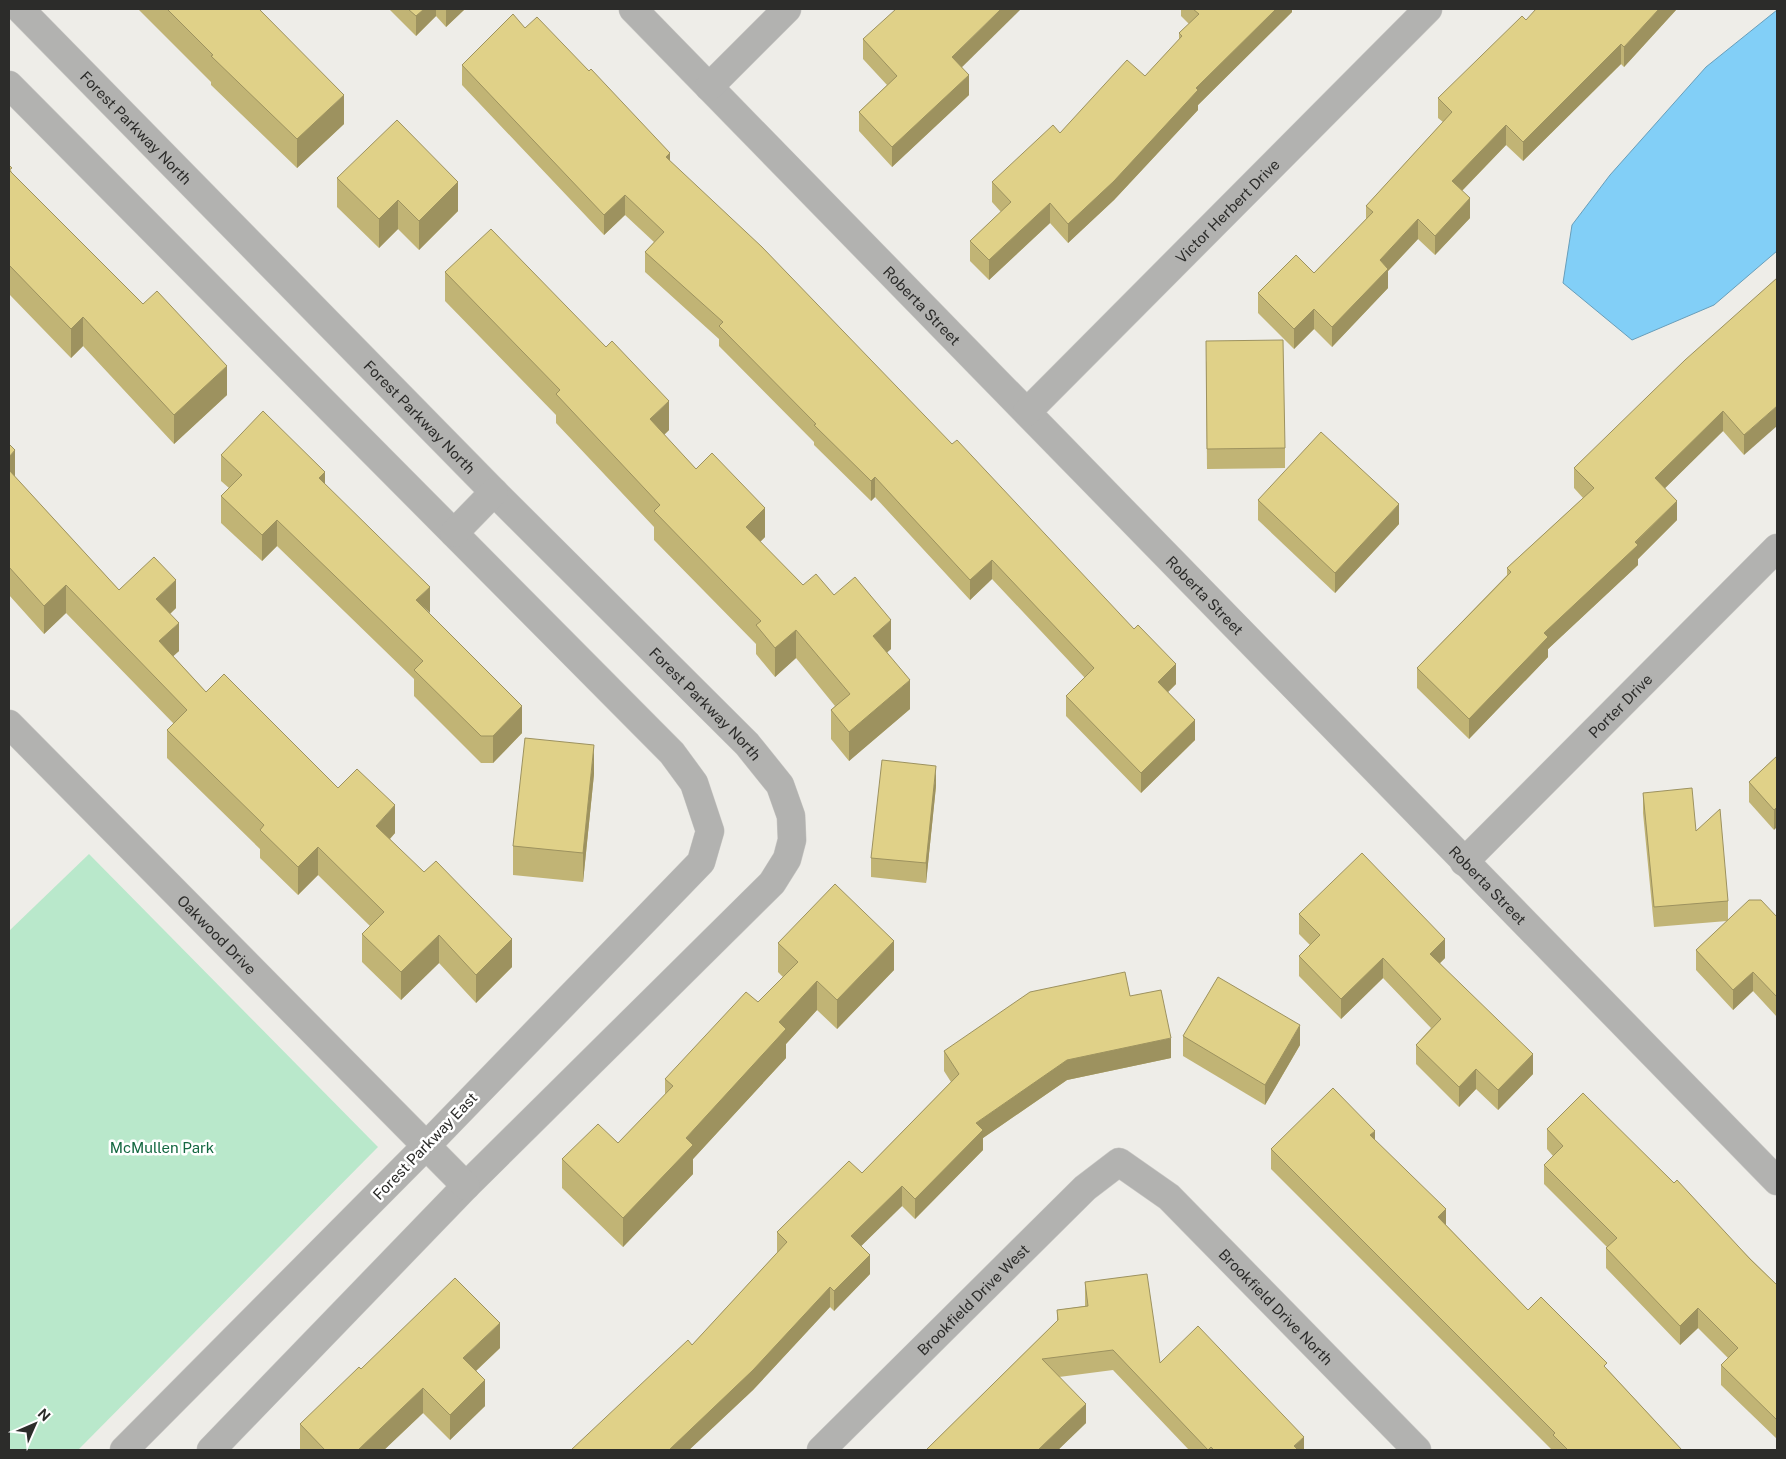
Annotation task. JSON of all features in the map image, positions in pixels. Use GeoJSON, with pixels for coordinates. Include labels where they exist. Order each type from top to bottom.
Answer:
{"type":"FeatureCollection","features":[{"type":"Feature","properties":{"kind":"street","name":"Forest Parkway North"},"geometry":{"type":"LineString","coordinates":[[20,9],[494,492],[747,744],[780,784],[791,816],[792,840],[787,859],[772,883],[466,1186]]}},
{"type":"Feature","properties":{"kind":"street","name":"Roberta Street"},"geometry":{"type":"LineString","coordinates":[[632,9],[1777,1181]]}},
{"type":"Feature","properties":{"kind":"street"},"geometry":{"type":"LineString","coordinates":[[709,87],[787,9]]}},
{"type":"Feature","properties":{"kind":"street","name":"Victor Herbert Drive"},"geometry":{"type":"LineString","coordinates":[[1027,412],[1428,9]]}},
{"type":"Feature","properties":{"kind":"street"},"geometry":{"type":"LineString","coordinates":[[9,85],[454,533],[494,492]]}},
{"type":"Feature","properties":{"kind":"street","name":"Forest Parkway East"},"geometry":{"type":"LineString","coordinates":[[124,1450],[426,1145],[701,862],[710,831],[694,784],[672,753],[454,533]]}},
{"type":"Feature","properties":{"kind":"street","name":"Porter Drive"},"geometry":{"type":"LineString","coordinates":[[1464,862],[1777,548]]}},
{"type":"Feature","properties":{"kind":"street","name":"Oakwood Drive"},"geometry":{"type":"LineString","coordinates":[[9,724],[466,1186]]}},
{"type":"Feature","properties":{"kind":"street","name":"Brookfield Drive West"},"geometry":{"type":"LineString","coordinates":[[821,1450],[1085,1188],[1119,1162],[1128,1169]]}},
{"type":"Feature","properties":{"kind":"street","name":"Brookfield Drive North"},"geometry":{"type":"LineString","coordinates":[[1128,1169],[1169,1197],[1417,1450]]}},
{"type":"Feature","properties":{"kind":"street"},"geometry":{"type":"LineString","coordinates":[[210,1450],[466,1186]]}},
{"type":"Feature","properties":{"kind":"green space","name":"McMullen Park"},"geometry":{"type":"Polygon","coordinates":[[[89,854],[378,1147],[78,1450],[9,1450],[9,931],[89,854]]]}},
{"type":"Feature","properties":{"kind":"water"},"geometry":{"type":"Polygon","coordinates":[[[1777,10],[1777,251],[1714,305],[1632,340],[1563,283],[1572,225],[1610,175],[1706,67],[1777,10]]]}},
{"type":"Feature","properties":{"kind":"building"},"geometry":{"type":"Polygon","coordinates":[[[167,9],[259,9],[344,95],[297,139],[211,56],[213,55],[167,9]]]}},
{"type":"Feature","properties":{"kind":"building"},"geometry":{"type":"Polygon","coordinates":[[[408,9],[424,9],[416,16],[408,9]]]}},
{"type":"Feature","properties":{"kind":"building"},"geometry":{"type":"Polygon","coordinates":[[[896,9],[1001,9],[952,57],[969,75],[892,147],[859,112],[897,76],[863,39],[896,9]]]}},
{"type":"Feature","properties":{"kind":"building"},"geometry":{"type":"Polygon","coordinates":[[[1193,9],[1276,9],[1196,88],[1198,90],[1114,181],[1068,224],[1050,203],[989,260],[970,241],[1011,202],[992,182],[1053,125],[1060,133],[1127,60],[1145,76],[1182,36],[1179,33],[1199,14],[1193,9]]]}},
{"type":"Feature","properties":{"kind":"building"},"geometry":{"type":"Polygon","coordinates":[[[1536,9],[1659,9],[1624,47],[1621,44],[1523,142],[1506,125],[1452,181],[1470,198],[1435,236],[1418,219],[1380,260],[1388,269],[1332,327],[1314,309],[1294,329],[1258,293],[1296,255],[1314,273],[1373,212],[1366,206],[1452,112],[1438,98],[1522,16],[1526,20],[1536,9]]]}},
{"type":"Feature","properties":{"kind":"building"},"geometry":{"type":"Polygon","coordinates":[[[513,14],[525,28],[537,17],[589,71],[591,69],[670,153],[666,157],[762,247],[952,444],[957,440],[1134,629],[1138,625],[1176,664],[1158,682],[1195,720],[1141,773],[1066,696],[1094,668],[992,560],[970,580],[875,477],[871,481],[719,326],[723,322],[645,252],[664,232],[625,195],[604,215],[462,65],[513,14]]]}},
{"type":"Feature","properties":{"kind":"building"},"geometry":{"type":"Polygon","coordinates":[[[397,120],[458,182],[419,221],[398,200],[379,219],[337,178],[397,120]]]}},
{"type":"Feature","properties":{"kind":"building"},"geometry":{"type":"Polygon","coordinates":[[[9,170],[143,304],[157,291],[227,366],[174,415],[83,317],[71,329],[9,265],[9,170]]]}},
{"type":"Feature","properties":{"kind":"building"},"geometry":{"type":"Polygon","coordinates":[[[491,229],[606,347],[612,341],[669,401],[650,419],[696,469],[712,453],[765,508],[746,527],[803,585],[816,574],[834,595],[855,577],[891,620],[873,636],[910,680],[849,732],[831,710],[850,694],[796,630],[775,648],[756,625],[761,621],[654,511],[660,505],[556,394],[560,390],[445,272],[491,229]]]}},
{"type":"Feature","properties":{"kind":"building"},"geometry":{"type":"Polygon","coordinates":[[[1777,278],[1777,406],[1744,435],[1723,411],[1655,478],[1677,501],[1635,542],[1638,545],[1544,633],[1548,637],[1469,719],[1417,668],[1511,572],[1507,568],[1594,488],[1574,468],[1685,360],[1777,278]]]}},
{"type":"Feature","properties":{"kind":"building"},"geometry":{"type":"Polygon","coordinates":[[[1283,340],[1285,448],[1207,449],[1206,341],[1283,340]]]}},
{"type":"Feature","properties":{"kind":"building"},"geometry":{"type":"Polygon","coordinates":[[[263,411],[325,472],[319,478],[430,587],[416,600],[522,706],[493,736],[481,736],[414,670],[423,661],[277,520],[262,535],[221,496],[242,475],[221,455],[263,411]]]}},
{"type":"Feature","properties":{"kind":"building"},"geometry":{"type":"Polygon","coordinates":[[[1321,432],[1399,504],[1335,573],[1258,500],[1321,432]]]}},
{"type":"Feature","properties":{"kind":"building"},"geometry":{"type":"Polygon","coordinates":[[[9,444],[15,450],[9,457],[9,444]]]}},
{"type":"Feature","properties":{"kind":"building"},"geometry":{"type":"Polygon","coordinates":[[[9,470],[119,590],[154,557],[176,580],[156,599],[179,623],[159,641],[206,692],[224,674],[338,788],[357,769],[395,805],[376,826],[424,872],[436,861],[512,939],[476,975],[439,935],[401,972],[362,934],[384,912],[318,847],[298,867],[260,830],[264,825],[167,730],[187,710],[66,585],[44,606],[9,567],[9,470]]]}},
{"type":"Feature","properties":{"kind":"building"},"geometry":{"type":"Polygon","coordinates":[[[525,738],[594,745],[583,853],[513,846],[525,738]]]}},
{"type":"Feature","properties":{"kind":"building"},"geometry":{"type":"Polygon","coordinates":[[[1777,756],[1777,807],[1774,810],[1749,782],[1777,756]]]}},
{"type":"Feature","properties":{"kind":"building"},"geometry":{"type":"Polygon","coordinates":[[[882,760],[936,766],[926,863],[871,858],[882,760]]]}},
{"type":"Feature","properties":{"kind":"building"},"geometry":{"type":"Polygon","coordinates":[[[1692,788],[1696,831],[1720,809],[1728,901],[1654,907],[1643,793],[1692,788]]]}},
{"type":"Feature","properties":{"kind":"building"},"geometry":{"type":"Polygon","coordinates":[[[1362,853],[1445,939],[1430,954],[1533,1054],[1498,1090],[1476,1069],[1459,1087],[1416,1045],[1441,1019],[1383,958],[1341,999],[1299,956],[1320,935],[1299,914],[1362,853]]]}},
{"type":"Feature","properties":{"kind":"building"},"geometry":{"type":"Polygon","coordinates":[[[835,884],[894,941],[837,1000],[817,981],[779,1022],[786,1029],[686,1138],[693,1145],[623,1218],[562,1159],[598,1124],[618,1143],[673,1086],[665,1079],[746,992],[758,1002],[798,962],[778,943],[835,884]]]}},
{"type":"Feature","properties":{"kind":"building"},"geometry":{"type":"Polygon","coordinates":[[[1749,900],[1761,900],[1777,917],[1777,997],[1753,972],[1733,990],[1696,950],[1749,900]]]}},
{"type":"Feature","properties":{"kind":"building"},"geometry":{"type":"Polygon","coordinates":[[[1125,972],[1130,996],[1161,990],[1171,1038],[1067,1060],[976,1123],[983,1130],[915,1199],[902,1186],[851,1236],[870,1255],[834,1291],[830,1287],[753,1370],[669,1450],[571,1450],[688,1340],[692,1345],[787,1242],[777,1232],[849,1161],[862,1173],[959,1074],[944,1051],[1030,992],[1125,972]]]}},
{"type":"Feature","properties":{"kind":"building"},"geometry":{"type":"Polygon","coordinates":[[[1218,977],[1300,1025],[1265,1085],[1183,1036],[1218,977]]]}},
{"type":"Feature","properties":{"kind":"building"},"geometry":{"type":"Polygon","coordinates":[[[1333,1088],[1375,1131],[1370,1135],[1446,1209],[1438,1217],[1528,1310],[1541,1297],[1607,1363],[1604,1366],[1682,1450],[1568,1450],[1553,1435],[1555,1433],[1271,1149],[1333,1088]]]}},
{"type":"Feature","properties":{"kind":"building"},"geometry":{"type":"Polygon","coordinates":[[[1583,1093],[1674,1183],[1677,1180],[1750,1259],[1777,1285],[1777,1420],[1721,1365],[1738,1348],[1698,1308],[1680,1326],[1606,1248],[1617,1238],[1544,1165],[1563,1146],[1547,1129],[1583,1093]]]}},
{"type":"Feature","properties":{"kind":"building"},"geometry":{"type":"Polygon","coordinates":[[[1147,1274],[1160,1363],[1198,1326],[1304,1437],[1294,1446],[1298,1450],[1214,1450],[1211,1447],[1208,1450],[1113,1350],[1042,1359],[1086,1404],[1038,1450],[926,1450],[1058,1320],[1057,1310],[1088,1306],[1085,1282],[1147,1274]]]}},
{"type":"Feature","properties":{"kind":"building"},"geometry":{"type":"Polygon","coordinates":[[[455,1278],[500,1323],[463,1358],[485,1380],[450,1415],[423,1388],[358,1450],[325,1450],[300,1424],[359,1367],[361,1369],[455,1278]]]}}]}
